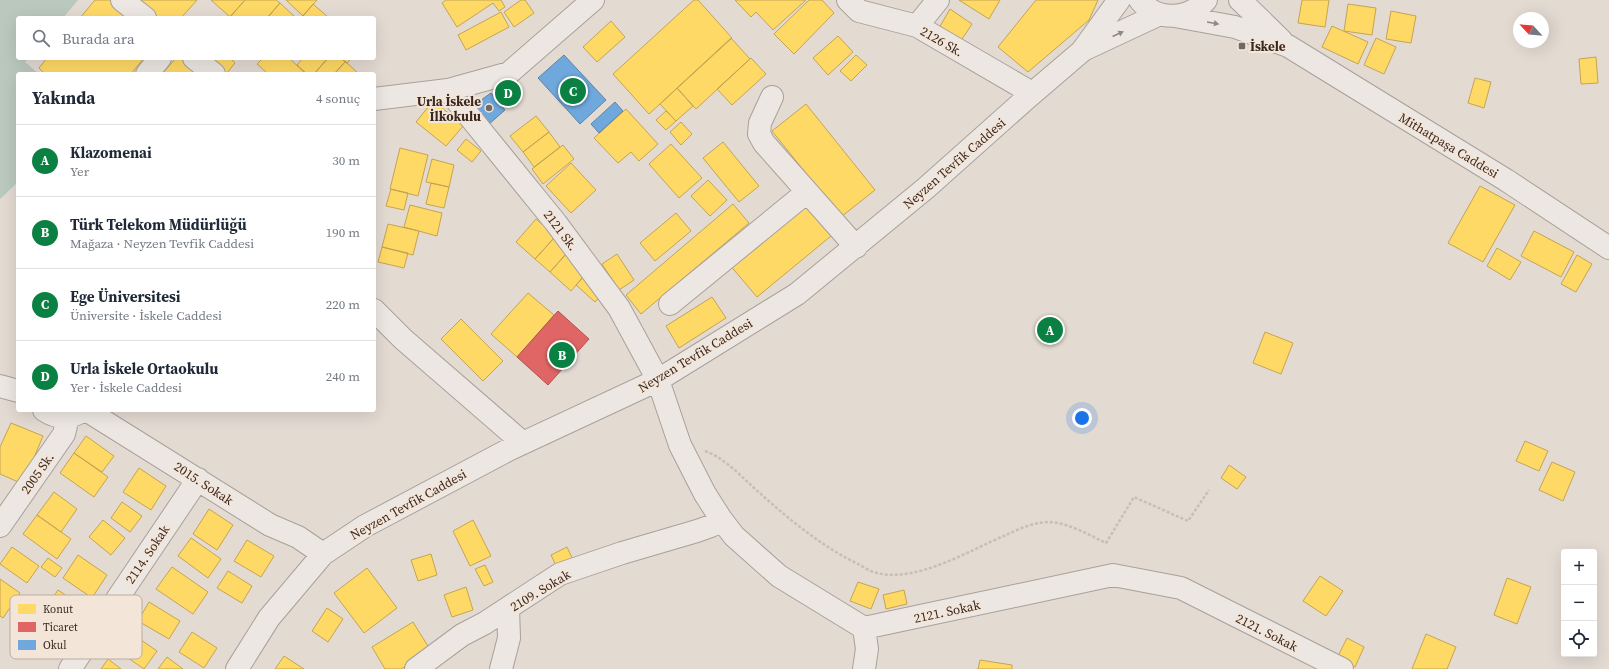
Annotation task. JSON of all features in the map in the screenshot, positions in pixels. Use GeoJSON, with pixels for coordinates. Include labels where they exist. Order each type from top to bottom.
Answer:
{"type":"FeatureCollection","features":[{"type":"Feature","properties":{"kind":"street"},"geometry":{"type":"LineString","coordinates":[[122,0],[142,16]]}},
{"type":"Feature","properties":{"kind":"street"},"geometry":{"type":"LineString","coordinates":[[376,99],[448,90],[510,73],[593,0]]}},
{"type":"Feature","properties":{"kind":"street","name":"2126 Sk."},"geometry":{"type":"LineString","coordinates":[[848,0],[859,11],[917,26],[1032,93]]}},
{"type":"Feature","properties":{"kind":"street"},"geometry":{"type":"LineString","coordinates":[[917,26],[938,0]]}},
{"type":"Feature","properties":{"kind":"street"},"geometry":{"type":"LineString","coordinates":[[1082,51],[1119,0]]}},
{"type":"Feature","properties":{"kind":"street"},"geometry":{"type":"LineString","coordinates":[[1140,0],[1150,10],[1168,15],[1235,27],[1288,46]]}},
{"type":"Feature","properties":{"kind":"street"},"geometry":{"type":"LineString","coordinates":[[1082,51],[1168,15],[1188,13],[1200,6],[1206,0]]}},
{"type":"Feature","properties":{"kind":"street"},"geometry":{"type":"LineString","coordinates":[[1240,0],[1288,46]]}},
{"type":"Feature","properties":{"kind":"street","name":"Mithatpaşa Caddesi"},"geometry":{"type":"LineString","coordinates":[[1288,46],[1506,180],[1609,248]]}},
{"type":"Feature","properties":{"kind":"street","name":"Neyzen Tevfik Caddesi"},"geometry":{"type":"LineString","coordinates":[[237,669],[269,618],[323,554],[365,526],[523,443],[658,380],[797,294],[926,188],[1032,93],[1082,51]]}},
{"type":"Feature","properties":{"kind":"street"},"geometry":{"type":"LineString","coordinates":[[149,72],[158,60]]}},
{"type":"Feature","properties":{"kind":"street"},"geometry":{"type":"LineString","coordinates":[[196,60],[212,72]]}},
{"type":"Feature","properties":{"kind":"street","name":"2121 Sk."},"geometry":{"type":"LineString","coordinates":[[448,90],[556,223],[619,308],[658,380]]}},
{"type":"Feature","properties":{"kind":"street"},"geometry":{"type":"LineString","coordinates":[[772,97],[760,124],[759,134],[764,143],[856,246]]}},
{"type":"Feature","properties":{"kind":"street"},"geometry":{"type":"LineString","coordinates":[[670,304],[808,192]]}},
{"type":"Feature","properties":{"kind":"street"},"geometry":{"type":"LineString","coordinates":[[376,312],[403,339],[523,443]]}},
{"type":"Feature","properties":{"kind":"street"},"geometry":{"type":"LineString","coordinates":[[658,380],[680,445],[705,494],[721,519],[734,536],[779,576],[864,628],[867,649],[864,669]]}},
{"type":"Feature","properties":{"kind":"street"},"geometry":{"type":"LineString","coordinates":[[0,386],[16,390]]}},
{"type":"Feature","properties":{"kind":"street","name":"2015. Sokak"},"geometry":{"type":"LineString","coordinates":[[48,412],[60,417],[79,412],[198,479],[270,525],[298,537],[323,554]]}},
{"type":"Feature","properties":{"kind":"street","name":"2005 Sk."},"geometry":{"type":"LineString","coordinates":[[0,526],[79,412]]}},
{"type":"Feature","properties":{"kind":"street","name":"2114. Sokak"},"geometry":{"type":"LineString","coordinates":[[120,595],[198,479]]}},
{"type":"Feature","properties":{"kind":"street","name":"2109. Sokak"},"geometry":{"type":"LineString","coordinates":[[416,669],[462,636],[560,574],[622,553],[697,531],[711,526],[721,519]]}},
{"type":"Feature","properties":{"kind":"street","name":"2121. Sokak"},"geometry":{"type":"LineString","coordinates":[[864,628],[1113,575],[1181,588],[1342,669]]}},
{"type":"Feature","properties":{"kind":"street"},"geometry":{"type":"LineString","coordinates":[[500,669],[509,638],[508,608]]}},
{"type":"Feature","properties":{"kind":"street","name":"2114. Sokak"},"geometry":{"type":"LineString","coordinates":[[70,669],[77,659]]}},
{"type":"Feature","properties":{"kind":"path"},"geometry":{"type":"LineString","coordinates":[[680,445],[697,447],[712,453],[730,466],[798,526],[815,539],[845,558],[877,573],[891,575],[908,574],[932,568],[1022,528],[1049,522],[1067,526],[1106,543],[1134,497],[1188,521],[1209,490]]}},
{"type":"Feature","properties":{"kind":"shaded area"},"geometry":{"type":"Polygon","coordinates":[[[0,0],[78,0],[65,16],[16,16],[16,60],[27,60],[25,62],[37,72],[16,72],[16,184],[0,199],[0,0]]]}},
{"type":"Feature","properties":{"kind":"building: Konut"},"geometry":{"type":"Polygon","coordinates":[[[95,0],[113,0],[133,16],[82,16],[95,0]]]}},
{"type":"Feature","properties":{"kind":"building: Konut"},"geometry":{"type":"Polygon","coordinates":[[[137,0],[197,0],[183,16],[155,16],[137,0]]]}},
{"type":"Feature","properties":{"kind":"building: Konut"},"geometry":{"type":"Polygon","coordinates":[[[211,0],[245,0],[231,16],[229,16],[211,0]]]}},
{"type":"Feature","properties":{"kind":"building: Konut"},"geometry":{"type":"Polygon","coordinates":[[[245,0],[276,0],[280,3],[269,16],[231,16],[245,0]]]}},
{"type":"Feature","properties":{"kind":"building: Konut"},"geometry":{"type":"Polygon","coordinates":[[[286,0],[317,0],[303,16],[286,0]]]}},
{"type":"Feature","properties":{"kind":"building: Konut"},"geometry":{"type":"Polygon","coordinates":[[[446,0],[501,0],[505,7],[499,11],[493,3],[457,27],[442,3],[446,0]]]}},
{"type":"Feature","properties":{"kind":"building: Konut"},"geometry":{"type":"Polygon","coordinates":[[[521,0],[525,0],[534,13],[514,27],[504,12],[521,0]]]}},
{"type":"Feature","properties":{"kind":"building: Konut"},"geometry":{"type":"Polygon","coordinates":[[[694,0],[698,0],[732,38],[649,114],[613,74],[694,0]]]}},
{"type":"Feature","properties":{"kind":"building: Konut"},"geometry":{"type":"Polygon","coordinates":[[[735,0],[806,0],[773,30],[756,12],[751,17],[735,0]]]}},
{"type":"Feature","properties":{"kind":"building: Konut"},"geometry":{"type":"Polygon","coordinates":[[[809,0],[822,0],[834,13],[794,54],[774,34],[809,0]]]}},
{"type":"Feature","properties":{"kind":"building: Konut"},"geometry":{"type":"Polygon","coordinates":[[[959,0],[1000,0],[989,19],[959,0]]]}},
{"type":"Feature","properties":{"kind":"building: Konut"},"geometry":{"type":"Polygon","coordinates":[[[1036,0],[1098,0],[1089,20],[1028,72],[998,47],[1036,0]]]}},
{"type":"Feature","properties":{"kind":"building: Konut"},"geometry":{"type":"Polygon","coordinates":[[[1302,0],[1329,0],[1325,27],[1298,23],[1302,0]]]}},
{"type":"Feature","properties":{"kind":"building: Konut"},"geometry":{"type":"Polygon","coordinates":[[[280,3],[294,16],[269,16],[280,3]]]}},
{"type":"Feature","properties":{"kind":"building: Konut"},"geometry":{"type":"Polygon","coordinates":[[[313,4],[327,16],[303,16],[313,4]]]}},
{"type":"Feature","properties":{"kind":"building: Konut"},"geometry":{"type":"Polygon","coordinates":[[[1348,4],[1376,8],[1372,35],[1344,31],[1348,4]]]}},
{"type":"Feature","properties":{"kind":"building: Konut"},"geometry":{"type":"Polygon","coordinates":[[[950,9],[972,24],[960,42],[939,28],[950,9]]]}},
{"type":"Feature","properties":{"kind":"building: Konut"},"geometry":{"type":"Polygon","coordinates":[[[1391,11],[1416,16],[1411,43],[1386,39],[1391,11]]]}},
{"type":"Feature","properties":{"kind":"building: Konut"},"geometry":{"type":"Polygon","coordinates":[[[501,12],[509,27],[466,50],[458,35],[501,12]]]}},
{"type":"Feature","properties":{"kind":"building: Konut"},"geometry":{"type":"Polygon","coordinates":[[[611,21],[625,37],[597,62],[583,47],[611,21]]]}},
{"type":"Feature","properties":{"kind":"building: Konut"},"geometry":{"type":"Polygon","coordinates":[[[1332,26],[1368,42],[1358,64],[1322,47],[1332,26]]]}},
{"type":"Feature","properties":{"kind":"building: Konut"},"geometry":{"type":"Polygon","coordinates":[[[838,36],[853,52],[828,75],[813,58],[838,36]]]}},
{"type":"Feature","properties":{"kind":"building: Konut"},"geometry":{"type":"Polygon","coordinates":[[[731,38],[750,59],[696,109],[677,88],[731,38]]]}},
{"type":"Feature","properties":{"kind":"building: Konut"},"geometry":{"type":"Polygon","coordinates":[[[1376,38],[1396,47],[1384,74],[1364,65],[1376,38]]]}},
{"type":"Feature","properties":{"kind":"building: Konut"},"geometry":{"type":"Polygon","coordinates":[[[856,55],[867,65],[851,81],[840,71],[856,55]]]}},
{"type":"Feature","properties":{"kind":"building: Konut"},"geometry":{"type":"Polygon","coordinates":[[[1596,57],[1598,83],[1581,84],[1579,59],[1596,57]]]}},
{"type":"Feature","properties":{"kind":"building: Konut"},"geometry":{"type":"Polygon","coordinates":[[[751,58],[766,74],[732,105],[717,89],[751,58]]]}},
{"type":"Feature","properties":{"kind":"building: Konut"},"geometry":{"type":"Polygon","coordinates":[[[45,60],[142,60],[133,72],[43,72],[39,68],[45,60]]]}},
{"type":"Feature","properties":{"kind":"building: Konut"},"geometry":{"type":"Polygon","coordinates":[[[174,60],[182,60],[196,72],[164,72],[174,60]]]}},
{"type":"Feature","properties":{"kind":"building: Konut"},"geometry":{"type":"Polygon","coordinates":[[[210,60],[232,60],[235,63],[228,72],[224,72],[210,60]]]}},
{"type":"Feature","properties":{"kind":"building: Konut"},"geometry":{"type":"Polygon","coordinates":[[[261,60],[291,60],[304,72],[266,72],[257,64],[261,60]]]}},
{"type":"Feature","properties":{"kind":"building: Konut"},"geometry":{"type":"Polygon","coordinates":[[[301,60],[326,60],[316,72],[305,72],[297,65],[301,60]]]}},
{"type":"Feature","properties":{"kind":"building: Konut"},"geometry":{"type":"Polygon","coordinates":[[[326,60],[343,60],[345,62],[336,72],[316,72],[326,60]]]}},
{"type":"Feature","properties":{"kind":"building: Konut"},"geometry":{"type":"Polygon","coordinates":[[[345,62],[357,72],[336,72],[345,62]]]}},
{"type":"Feature","properties":{"kind":"building: Konut"},"geometry":{"type":"Polygon","coordinates":[[[1475,78],[1491,82],[1484,108],[1468,103],[1475,78]]]}},
{"type":"Feature","properties":{"kind":"building: Konut"},"geometry":{"type":"Polygon","coordinates":[[[677,88],[693,106],[676,121],[660,104],[677,88]]]}},
{"type":"Feature","properties":{"kind":"building: Konut"},"geometry":{"type":"Polygon","coordinates":[[[433,101],[464,125],[446,146],[416,122],[433,101]]]}},
{"type":"Feature","properties":{"kind":"building: Konut"},"geometry":{"type":"Polygon","coordinates":[[[806,104],[875,190],[841,217],[772,131],[806,104]]]}},
{"type":"Feature","properties":{"kind":"building: Konut"},"geometry":{"type":"Polygon","coordinates":[[[626,109],[658,144],[639,161],[631,152],[618,163],[594,138],[626,109]]]}},
{"type":"Feature","properties":{"kind":"building: Konut"},"geometry":{"type":"Polygon","coordinates":[[[666,111],[676,121],[666,130],[656,120],[666,111]]]}},
{"type":"Feature","properties":{"kind":"building: Konut"},"geometry":{"type":"Polygon","coordinates":[[[536,116],[549,132],[523,152],[510,136],[536,116]]]}},
{"type":"Feature","properties":{"kind":"building: Konut"},"geometry":{"type":"Polygon","coordinates":[[[681,122],[692,134],[681,145],[670,132],[681,122]]]}},
{"type":"Feature","properties":{"kind":"building: Konut"},"geometry":{"type":"Polygon","coordinates":[[[549,132],[560,147],[534,167],[523,152],[549,132]]]}},
{"type":"Feature","properties":{"kind":"building: Konut"},"geometry":{"type":"Polygon","coordinates":[[[466,139],[481,151],[472,162],[457,150],[466,139]]]}},
{"type":"Feature","properties":{"kind":"building: Konut"},"geometry":{"type":"Polygon","coordinates":[[[723,142],[759,186],[739,202],[703,158],[723,142]]]}},
{"type":"Feature","properties":{"kind":"building: Konut"},"geometry":{"type":"Polygon","coordinates":[[[671,144],[702,178],[679,198],[649,164],[671,144]]]}},
{"type":"Feature","properties":{"kind":"building: Konut"},"geometry":{"type":"Polygon","coordinates":[[[563,145],[574,159],[543,184],[532,169],[563,145]]]}},
{"type":"Feature","properties":{"kind":"building: Konut"},"geometry":{"type":"Polygon","coordinates":[[[400,148],[428,155],[418,196],[390,189],[400,148]]]}},
{"type":"Feature","properties":{"kind":"building: Konut"},"geometry":{"type":"Polygon","coordinates":[[[432,159],[454,165],[449,187],[426,182],[432,159]]]}},
{"type":"Feature","properties":{"kind":"building: Konut"},"geometry":{"type":"Polygon","coordinates":[[[571,163],[596,190],[571,213],[546,186],[571,163]]]}},
{"type":"Feature","properties":{"kind":"building: Konut"},"geometry":{"type":"Polygon","coordinates":[[[708,180],[727,200],[710,216],[691,196],[708,180]]]}},
{"type":"Feature","properties":{"kind":"building: Konut"},"geometry":{"type":"Polygon","coordinates":[[[431,183],[449,187],[444,208],[426,204],[431,183]]]}},
{"type":"Feature","properties":{"kind":"building: Konut"},"geometry":{"type":"Polygon","coordinates":[[[1480,186],[1515,205],[1483,262],[1448,243],[1480,186]]]}},
{"type":"Feature","properties":{"kind":"building: Konut"},"geometry":{"type":"Polygon","coordinates":[[[391,189],[408,193],[404,210],[386,206],[391,189]]]}},
{"type":"Feature","properties":{"kind":"building: Konut"},"geometry":{"type":"Polygon","coordinates":[[[803,202],[831,236],[757,297],[729,264],[803,202]]]}},
{"type":"Feature","properties":{"kind":"building: Konut"},"geometry":{"type":"Polygon","coordinates":[[[733,204],[749,223],[641,314],[626,295],[733,204]]]}},
{"type":"Feature","properties":{"kind":"building: Konut"},"geometry":{"type":"Polygon","coordinates":[[[410,205],[442,213],[437,236],[404,227],[410,205]]]}},
{"type":"Feature","properties":{"kind":"building: Konut"},"geometry":{"type":"Polygon","coordinates":[[[676,213],[691,231],[655,261],[640,243],[676,213]]]}},
{"type":"Feature","properties":{"kind":"building: Konut"},"geometry":{"type":"Polygon","coordinates":[[[536,219],[556,236],[535,259],[516,242],[536,219]]]}},
{"type":"Feature","properties":{"kind":"building: Konut"},"geometry":{"type":"Polygon","coordinates":[[[388,224],[419,231],[413,255],[382,247],[388,224]]]}},
{"type":"Feature","properties":{"kind":"building: Konut"},"geometry":{"type":"Polygon","coordinates":[[[1534,231],[1574,252],[1561,277],[1521,256],[1534,231]]]}},
{"type":"Feature","properties":{"kind":"building: Konut"},"geometry":{"type":"Polygon","coordinates":[[[554,238],[569,251],[550,272],[535,259],[554,238]]]}},
{"type":"Feature","properties":{"kind":"building: Konut"},"geometry":{"type":"Polygon","coordinates":[[[382,247],[408,253],[404,268],[378,262],[382,247]]]}},
{"type":"Feature","properties":{"kind":"building: Konut"},"geometry":{"type":"Polygon","coordinates":[[[1497,248],[1521,262],[1510,280],[1487,266],[1497,248]]]}},
{"type":"Feature","properties":{"kind":"building: Konut"},"geometry":{"type":"Polygon","coordinates":[[[617,254],[634,280],[619,290],[602,264],[617,254]]]}},
{"type":"Feature","properties":{"kind":"building: Konut"},"geometry":{"type":"Polygon","coordinates":[[[565,255],[586,274],[571,291],[550,272],[565,255]]]}},
{"type":"Feature","properties":{"kind":"building: Konut"},"geometry":{"type":"Polygon","coordinates":[[[1577,255],[1592,264],[1576,292],[1561,284],[1577,255]]]}},
{"type":"Feature","properties":{"kind":"building: Konut"},"geometry":{"type":"Polygon","coordinates":[[[583,277],[602,294],[595,302],[576,285],[583,277]]]}},
{"type":"Feature","properties":{"kind":"building: Konut"},"geometry":{"type":"Polygon","coordinates":[[[528,293],[554,315],[517,357],[491,334],[528,293]]]}},
{"type":"Feature","properties":{"kind":"building: Konut"},"geometry":{"type":"Polygon","coordinates":[[[712,297],[726,318],[679,348],[666,326],[712,297]]]}},
{"type":"Feature","properties":{"kind":"building: Konut"},"geometry":{"type":"Polygon","coordinates":[[[461,319],[503,361],[483,381],[441,339],[461,319]]]}},
{"type":"Feature","properties":{"kind":"building: Konut"},"geometry":{"type":"Polygon","coordinates":[[[1265,332],[1293,343],[1281,374],[1253,363],[1265,332]]]}},
{"type":"Feature","properties":{"kind":"building: Konut"},"geometry":{"type":"Polygon","coordinates":[[[11,423],[43,436],[23,484],[0,474],[0,447],[11,423]]]}},
{"type":"Feature","properties":{"kind":"building: Konut"},"geometry":{"type":"Polygon","coordinates":[[[86,436],[114,456],[102,472],[74,453],[86,436]]]}},
{"type":"Feature","properties":{"kind":"building: Konut"},"geometry":{"type":"Polygon","coordinates":[[[1525,441],[1548,451],[1539,471],[1516,461],[1525,441]]]}},
{"type":"Feature","properties":{"kind":"building: Konut"},"geometry":{"type":"Polygon","coordinates":[[[74,453],[108,477],[94,497],[60,473],[74,453]]]}},
{"type":"Feature","properties":{"kind":"building: Konut"},"geometry":{"type":"Polygon","coordinates":[[[1552,462],[1575,472],[1563,501],[1539,490],[1552,462]]]}},
{"type":"Feature","properties":{"kind":"building: Konut"},"geometry":{"type":"Polygon","coordinates":[[[1229,465],[1246,477],[1237,489],[1221,478],[1229,465]]]}},
{"type":"Feature","properties":{"kind":"building: Konut"},"geometry":{"type":"Polygon","coordinates":[[[139,468],[166,486],[151,510],[123,492],[139,468]]]}},
{"type":"Feature","properties":{"kind":"building: Konut"},"geometry":{"type":"Polygon","coordinates":[[[54,492],[77,509],[61,532],[37,515],[54,492]]]}},
{"type":"Feature","properties":{"kind":"building: Konut"},"geometry":{"type":"Polygon","coordinates":[[[122,502],[142,516],[130,532],[111,518],[122,502]]]}},
{"type":"Feature","properties":{"kind":"building: Konut"},"geometry":{"type":"Polygon","coordinates":[[[209,509],[233,525],[217,550],[193,534],[209,509]]]}},
{"type":"Feature","properties":{"kind":"building: Konut"},"geometry":{"type":"Polygon","coordinates":[[[37,515],[71,539],[57,559],[23,534],[37,515]]]}},
{"type":"Feature","properties":{"kind":"building: Konut"},"geometry":{"type":"Polygon","coordinates":[[[103,520],[125,538],[111,555],[89,537],[103,520]]]}},
{"type":"Feature","properties":{"kind":"building: Konut"},"geometry":{"type":"Polygon","coordinates":[[[473,520],[491,556],[470,566],[453,531],[473,520]]]}},
{"type":"Feature","properties":{"kind":"building: Konut"},"geometry":{"type":"Polygon","coordinates":[[[191,538],[221,559],[208,578],[178,556],[191,538]]]}},
{"type":"Feature","properties":{"kind":"building: Konut"},"geometry":{"type":"Polygon","coordinates":[[[247,540],[274,556],[261,577],[234,561],[247,540]]]}},
{"type":"Feature","properties":{"kind":"building: Konut"},"geometry":{"type":"Polygon","coordinates":[[[12,547],[39,566],[27,583],[0,564],[12,547]]]}},
{"type":"Feature","properties":{"kind":"building: Konut"},"geometry":{"type":"Polygon","coordinates":[[[567,547],[574,562],[558,570],[551,555],[567,547]]]}},
{"type":"Feature","properties":{"kind":"building: Konut"},"geometry":{"type":"Polygon","coordinates":[[[431,554],[437,575],[418,581],[411,560],[431,554]]]}},
{"type":"Feature","properties":{"kind":"building: Konut"},"geometry":{"type":"Polygon","coordinates":[[[78,555],[107,575],[94,595],[88,595],[63,578],[78,555]]]}},
{"type":"Feature","properties":{"kind":"building: Konut"},"geometry":{"type":"Polygon","coordinates":[[[48,558],[62,568],[55,577],[41,567],[48,558]]]}},
{"type":"Feature","properties":{"kind":"building: Konut"},"geometry":{"type":"Polygon","coordinates":[[[485,565],[493,582],[484,586],[475,569],[485,565]]]}},
{"type":"Feature","properties":{"kind":"building: Konut"},"geometry":{"type":"Polygon","coordinates":[[[172,567],[208,592],[193,614],[156,589],[172,567]]]}},
{"type":"Feature","properties":{"kind":"building: Konut"},"geometry":{"type":"Polygon","coordinates":[[[367,568],[397,608],[364,633],[334,593],[367,568]]]}},
{"type":"Feature","properties":{"kind":"building: Konut"},"geometry":{"type":"Polygon","coordinates":[[[228,571],[252,586],[242,603],[217,588],[228,571]]]}},
{"type":"Feature","properties":{"kind":"building: Konut"},"geometry":{"type":"Polygon","coordinates":[[[1320,576],[1343,591],[1326,616],[1303,601],[1320,576]]]}},
{"type":"Feature","properties":{"kind":"building: Konut"},"geometry":{"type":"Polygon","coordinates":[[[1507,578],[1531,587],[1517,624],[1494,615],[1507,578]]]}},
{"type":"Feature","properties":{"kind":"building: Konut"},"geometry":{"type":"Polygon","coordinates":[[[0,579],[20,593],[19,595],[10,595],[10,608],[3,618],[0,616],[0,579]]]}},
{"type":"Feature","properties":{"kind":"building: Konut"},"geometry":{"type":"Polygon","coordinates":[[[858,582],[879,589],[871,609],[850,601],[858,582]]]}},
{"type":"Feature","properties":{"kind":"building: Konut"},"geometry":{"type":"Polygon","coordinates":[[[466,587],[473,610],[452,617],[444,595],[466,587]]]}},
{"type":"Feature","properties":{"kind":"building: Konut"},"geometry":{"type":"Polygon","coordinates":[[[58,590],[65,595],[55,595],[58,590]]]}},
{"type":"Feature","properties":{"kind":"building: Konut"},"geometry":{"type":"Polygon","coordinates":[[[904,590],[907,604],[886,609],[883,595],[904,590]]]}},
{"type":"Feature","properties":{"kind":"building: Konut"},"geometry":{"type":"Polygon","coordinates":[[[149,602],[180,621],[169,639],[142,623],[142,614],[149,602]]]}},
{"type":"Feature","properties":{"kind":"building: Konut"},"geometry":{"type":"Polygon","coordinates":[[[327,608],[343,619],[328,642],[312,631],[327,608]]]}},
{"type":"Feature","properties":{"kind":"building: Konut"},"geometry":{"type":"Polygon","coordinates":[[[413,622],[431,651],[401,669],[385,669],[372,647],[413,622]]]}},
{"type":"Feature","properties":{"kind":"building: Konut"},"geometry":{"type":"Polygon","coordinates":[[[192,632],[217,648],[204,668],[179,652],[192,632]]]}},
{"type":"Feature","properties":{"kind":"building: Konut"},"geometry":{"type":"Polygon","coordinates":[[[1426,634],[1456,647],[1447,669],[1412,669],[1426,634]]]}},
{"type":"Feature","properties":{"kind":"building: Konut"},"geometry":{"type":"Polygon","coordinates":[[[1347,638],[1364,647],[1355,667],[1337,658],[1347,638]]]}},
{"type":"Feature","properties":{"kind":"building: Konut"},"geometry":{"type":"Polygon","coordinates":[[[142,641],[157,651],[144,669],[130,659],[142,659],[142,641]]]}},
{"type":"Feature","properties":{"kind":"building: Konut"},"geometry":{"type":"Polygon","coordinates":[[[284,656],[304,669],[275,669],[284,656]]]}},
{"type":"Feature","properties":{"kind":"building: Konut"},"geometry":{"type":"Polygon","coordinates":[[[167,657],[183,669],[158,669],[167,657]]]}},
{"type":"Feature","properties":{"kind":"building: Konut"},"geometry":{"type":"Polygon","coordinates":[[[108,659],[121,669],[101,669],[108,659]]]}},
{"type":"Feature","properties":{"kind":"building: Konut"},"geometry":{"type":"Polygon","coordinates":[[[980,660],[1012,665],[1012,669],[978,669],[980,660]]]}},
{"type":"Feature","properties":{"kind":"building: Ticaret"},"geometry":{"type":"Polygon","coordinates":[[[558,311],[589,339],[548,385],[517,357],[558,311]]]}},
{"type":"Feature","properties":{"kind":"building: Okul"},"geometry":{"type":"Polygon","coordinates":[[[564,55],[606,100],[580,124],[538,78],[564,55]]]}},
{"type":"Feature","properties":{"kind":"building: Okul"},"geometry":{"type":"Polygon","coordinates":[[[510,80],[522,97],[507,108],[495,90],[510,80]]]}},
{"type":"Feature","properties":{"kind":"building: Okul","name":"Urla İskele İlkokulu"},"geometry":{"type":"Polygon","coordinates":[[[491,93],[505,110],[488,125],[474,105],[491,93]]]}},
{"type":"Feature","properties":{"kind":"building: Okul"},"geometry":{"type":"Polygon","coordinates":[[[615,102],[623,111],[599,133],[591,124],[615,102]]]}},
{"type":"Feature","properties":{"kind":"place","name":"İskele"},"geometry":{"type":"Point","coordinates":[1242,46]}},
{"type":"Feature","properties":{"kind":"place","name":"Ege Üniversitesi"},"geometry":{"type":"Point","coordinates":[573,91]}},
{"type":"Feature","properties":{"kind":"place","name":"Urla İskele Ortaokulu"},"geometry":{"type":"Point","coordinates":[508,93]}},
{"type":"Feature","properties":{"kind":"place","name":"Urla İskele İlkokulu"},"geometry":{"type":"Point","coordinates":[489,108]}},
{"type":"Feature","properties":{"kind":"place","name":"Klazomenai"},"geometry":{"type":"Point","coordinates":[1050,330]}},
{"type":"Feature","properties":{"kind":"place","name":"Türk Telekom Müdürlüğü"},"geometry":{"type":"Point","coordinates":[562,355]}}]}
